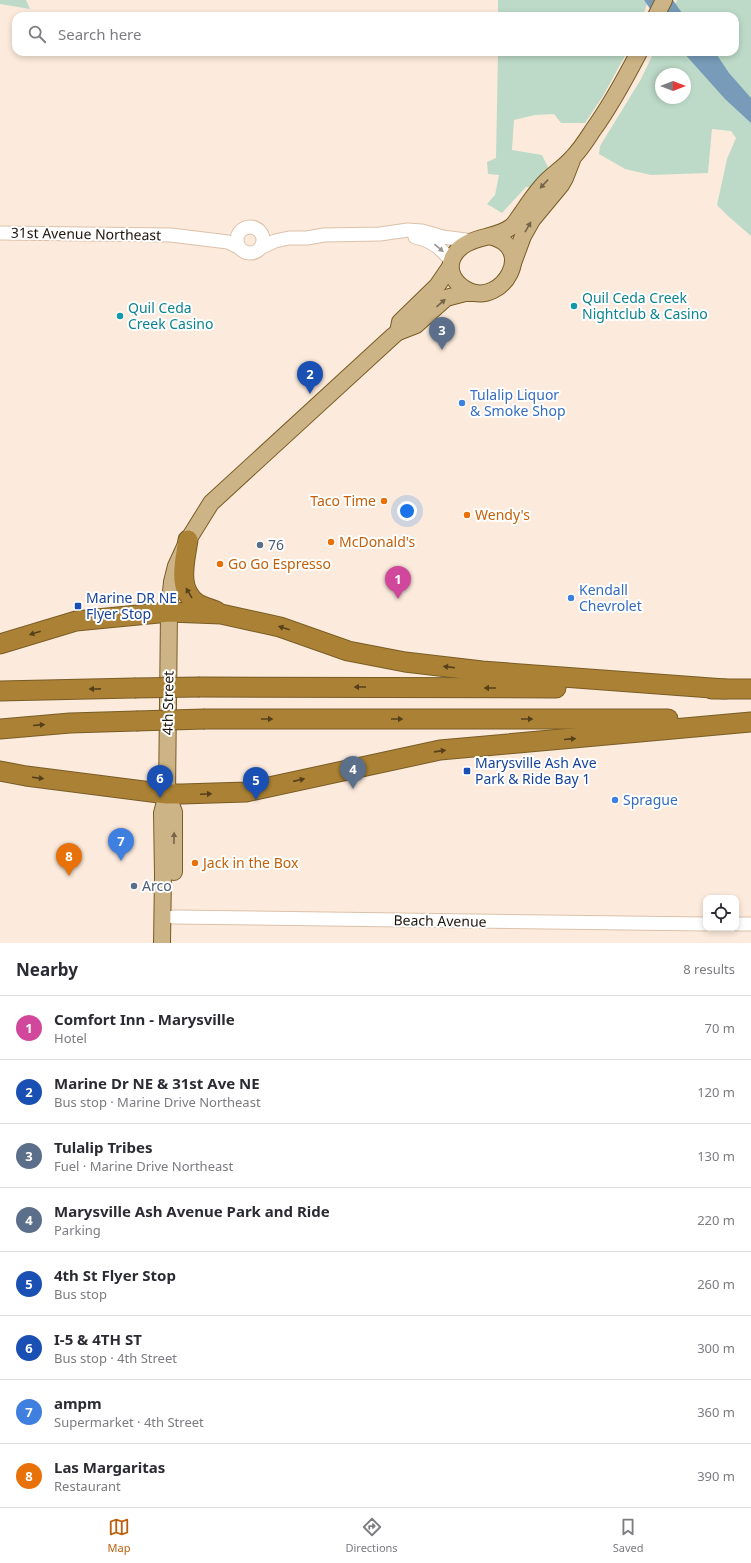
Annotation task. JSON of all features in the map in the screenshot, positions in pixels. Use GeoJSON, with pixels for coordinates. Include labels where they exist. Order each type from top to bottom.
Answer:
{"type":"FeatureCollection","features":[{"type":"Feature","properties":{"kind":"highway"},"geometry":{"type":"LineString","coordinates":[[188,540],[183,579],[189,595],[198,604],[221,614]]}},
{"type":"Feature","properties":{"kind":"highway"},"geometry":{"type":"LineString","coordinates":[[0,644],[76,621],[169,612],[221,614],[280,627],[348,651],[405,662],[482,671],[725,689]]}},
{"type":"Feature","properties":{"kind":"highway"},"geometry":{"type":"LineString","coordinates":[[0,691],[200,687],[751,689]]}},
{"type":"Feature","properties":{"kind":"highway"},"geometry":{"type":"LineString","coordinates":[[0,729],[70,723],[205,719],[751,718]]}},
{"type":"Feature","properties":{"kind":"highway"},"geometry":{"type":"LineString","coordinates":[[0,771],[26,776],[167,794],[230,793],[254,790],[440,750],[751,722]]}},
{"type":"Feature","properties":{"kind":"main road"},"geometry":{"type":"LineString","coordinates":[[658,12],[664,0]]}},
{"type":"Feature","properties":{"kind":"main road"},"geometry":{"type":"LineString","coordinates":[[474,293],[464,288],[451,274],[453,256],[473,241],[503,232],[512,227],[542,186],[573,158],[607,110],[625,81],[637,56]]}},
{"type":"Feature","properties":{"kind":"main road"},"geometry":{"type":"LineString","coordinates":[[398,332],[416,325],[446,298],[465,293],[489,292],[499,287],[509,276],[518,246],[526,230],[535,216],[561,186],[573,158]]}},
{"type":"Feature","properties":{"kind":"main road"},"geometry":{"type":"LineString","coordinates":[[489,236],[498,238],[507,245],[511,251],[513,263]]}},
{"type":"Feature","properties":{"kind":"main road"},"geometry":{"type":"LineString","coordinates":[[398,332],[400,322],[437,286],[451,265]]}},
{"type":"Feature","properties":{"kind":"main road","name":"4th Street"},"geometry":{"type":"LineString","coordinates":[[162,943],[162,813],[167,794],[169,612],[172,582],[176,566],[188,540],[214,500],[398,332]]}},
{"type":"Feature","properties":{"kind":"main road","name":"4th Street"},"geometry":{"type":"LineString","coordinates":[[167,794],[174,812],[173,943]]}},
{"type":"Feature","properties":{"kind":"street"},"geometry":{"type":"LineString","coordinates":[[260,248],[263,240],[261,232],[258,229],[249,226],[241,230],[236,238],[238,247],[241,251],[249,254],[254,253],[260,248],[275,241],[283,239],[324,235],[380,234],[408,230],[422,231],[443,237],[473,241]]}},
{"type":"Feature","properties":{"kind":"street","name":"31st Avenue Northeast"},"geometry":{"type":"LineString","coordinates":[[171,235],[192,232],[228,233],[241,230]]}},
{"type":"Feature","properties":{"kind":"street"},"geometry":{"type":"LineString","coordinates":[[261,232],[298,230],[324,235]]}},
{"type":"Feature","properties":{"kind":"street"},"geometry":{"type":"LineString","coordinates":[[396,232],[430,241],[438,246],[447,255],[451,265]]}},
{"type":"Feature","properties":{"kind":"street","name":"31st Avenue Northeast"},"geometry":{"type":"LineString","coordinates":[[0,233],[171,235],[228,242],[238,247]]}},
{"type":"Feature","properties":{"kind":"street","name":"Beach Avenue"},"geometry":{"type":"LineString","coordinates":[[173,917],[703,924]]}},
{"type":"Feature","properties":{"kind":"street"},"geometry":{"type":"LineString","coordinates":[[739,924],[751,924]]}},
{"type":"Feature","properties":{"kind":"green space"},"geometry":{"type":"Polygon","coordinates":[[[0,0],[26,0],[30,9],[0,4],[0,0]]]}},
{"type":"Feature","properties":{"kind":"green space"},"geometry":{"type":"Polygon","coordinates":[[[498,0],[644,0],[647,4],[644,12],[498,12],[498,0]]]}},
{"type":"Feature","properties":{"kind":"green space"},"geometry":{"type":"Polygon","coordinates":[[[677,0],[751,0],[751,236],[717,205],[727,159],[736,138],[731,131],[712,129],[708,173],[651,175],[625,169],[599,154],[600,146],[641,79],[652,56],[739,56],[739,12],[672,12],[677,0]]]}},
{"type":"Feature","properties":{"kind":"green space"},"geometry":{"type":"Polygon","coordinates":[[[498,56],[625,56],[603,96],[585,123],[561,123],[554,114],[535,115],[514,120],[512,150],[542,155],[548,167],[537,188],[526,187],[502,213],[487,204],[495,195],[499,175],[488,174],[487,162],[496,158],[498,56]]]}},
{"type":"Feature","properties":{"kind":"water"},"geometry":{"type":"Polygon","coordinates":[[[644,0],[673,0],[681,12],[652,12],[644,0]]]}},
{"type":"Feature","properties":{"kind":"water"},"geometry":{"type":"Polygon","coordinates":[[[687,56],[718,56],[729,73],[751,98],[751,123],[725,99],[687,56]]]}},
{"type":"Feature","properties":{"kind":"place","name":"Quil Ceda Creek Nightclub & Casino"},"geometry":{"type":"Point","coordinates":[574,306]}},
{"type":"Feature","properties":{"kind":"place","name":"Quil Ceda Creek Casino"},"geometry":{"type":"Point","coordinates":[120,316]}},
{"type":"Feature","properties":{"kind":"place","name":"Tulalip Tribes"},"geometry":{"type":"Point","coordinates":[442,350]}},
{"type":"Feature","properties":{"kind":"place","name":"Marine Dr NE & 31st Ave NE"},"geometry":{"type":"Point","coordinates":[310,394]}},
{"type":"Feature","properties":{"kind":"place","name":"Tulalip Liquor & Smoke Shop"},"geometry":{"type":"Point","coordinates":[462,403]}},
{"type":"Feature","properties":{"kind":"place","name":"Taco Time"},"geometry":{"type":"Point","coordinates":[384,501]}},
{"type":"Feature","properties":{"kind":"place","name":"Wendy's"},"geometry":{"type":"Point","coordinates":[467,515]}},
{"type":"Feature","properties":{"kind":"place","name":"McDonald's"},"geometry":{"type":"Point","coordinates":[331,542]}},
{"type":"Feature","properties":{"kind":"place","name":"76"},"geometry":{"type":"Point","coordinates":[260,545]}},
{"type":"Feature","properties":{"kind":"place","name":"Go Go Espresso"},"geometry":{"type":"Point","coordinates":[220,564]}},
{"type":"Feature","properties":{"kind":"place","name":"Kendall Chevrolet"},"geometry":{"type":"Point","coordinates":[571,598]}},
{"type":"Feature","properties":{"kind":"place","name":"Comfort Inn - Marysville"},"geometry":{"type":"Point","coordinates":[398,599]}},
{"type":"Feature","properties":{"kind":"place","name":"Marine DR NE Flyer Stop"},"geometry":{"type":"Point","coordinates":[78,606]}},
{"type":"Feature","properties":{"kind":"place","name":"Marysville Ash Ave Park & Ride Bay 1"},"geometry":{"type":"Point","coordinates":[467,771]}},
{"type":"Feature","properties":{"kind":"place","name":"Marysville Ash Avenue Park and Ride"},"geometry":{"type":"Point","coordinates":[353,789]}},
{"type":"Feature","properties":{"kind":"place","name":"I-5 & 4TH ST"},"geometry":{"type":"Point","coordinates":[160,798]}},
{"type":"Feature","properties":{"kind":"place","name":"4th St Flyer Stop"},"geometry":{"type":"Point","coordinates":[256,800]}},
{"type":"Feature","properties":{"kind":"place","name":"Sprague"},"geometry":{"type":"Point","coordinates":[615,800]}},
{"type":"Feature","properties":{"kind":"place","name":"ampm"},"geometry":{"type":"Point","coordinates":[121,861]}},
{"type":"Feature","properties":{"kind":"place","name":"Jack in the Box"},"geometry":{"type":"Point","coordinates":[195,863]}},
{"type":"Feature","properties":{"kind":"place","name":"Las Margaritas"},"geometry":{"type":"Point","coordinates":[69,876]}},
{"type":"Feature","properties":{"kind":"place","name":"Arco"},"geometry":{"type":"Point","coordinates":[134,886]}}]}
